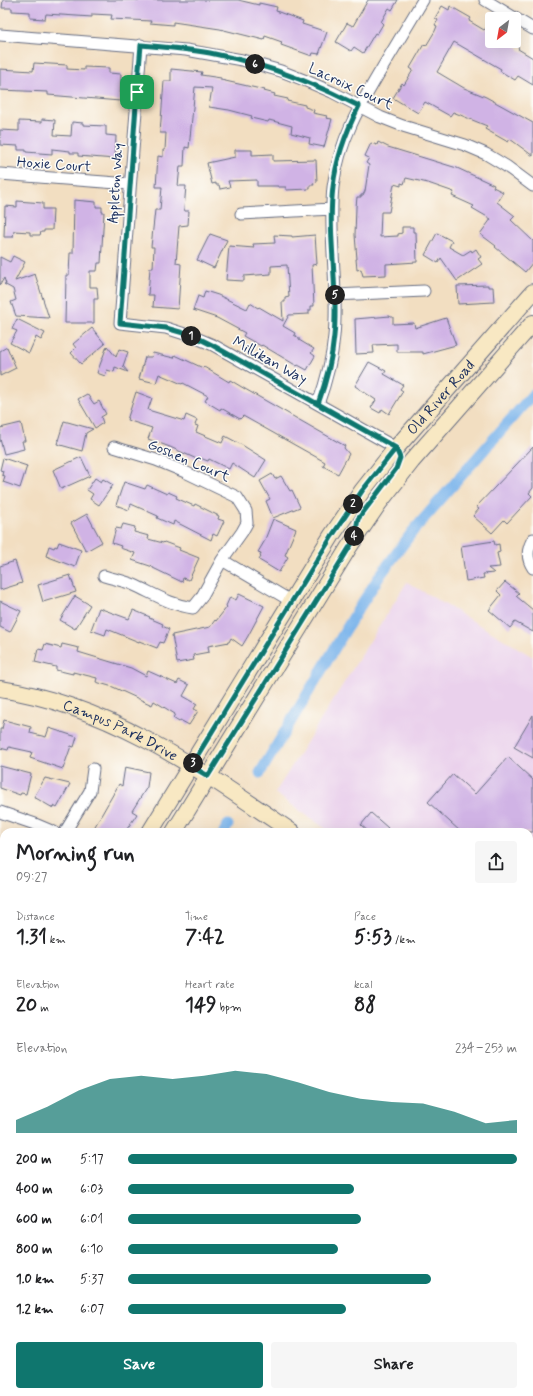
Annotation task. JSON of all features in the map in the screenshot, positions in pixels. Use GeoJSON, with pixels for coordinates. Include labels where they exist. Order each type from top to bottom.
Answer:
{"type":"FeatureCollection","features":[{"type":"Feature","properties":{"kind":"main road","name":"Old River Road"},"geometry":{"type":"LineString","coordinates":[[152,828],[332,536],[362,491],[396,448],[533,292]]}},
{"type":"Feature","properties":{"kind":"main road","name":"Old River Road"},"geometry":{"type":"LineString","coordinates":[[176,828],[354,540],[383,498],[412,461],[533,323]]}},
{"type":"Feature","properties":{"kind":"main road"},"geometry":{"type":"LineString","coordinates":[[354,540],[358,519],[396,469],[400,458],[396,448]]}},
{"type":"Feature","properties":{"kind":"main road"},"geometry":{"type":"LineString","coordinates":[[275,667],[275,658],[294,621],[291,602]]}},
{"type":"Feature","properties":{"kind":"main road","name":"Campus Park Drive"},"geometry":{"type":"LineString","coordinates":[[0,689],[46,699],[78,709],[137,735],[208,776],[286,828]]}},
{"type":"Feature","properties":{"kind":"street"},"geometry":{"type":"LineString","coordinates":[[318,404],[331,360],[334,336],[335,295],[332,209],[333,187],[337,163],[344,141],[359,106],[423,0]]}},
{"type":"Feature","properties":{"kind":"street"},"geometry":{"type":"LineString","coordinates":[[485,0],[533,29]]}},
{"type":"Feature","properties":{"kind":"street","name":"Lacroix Court"},"geometry":{"type":"LineString","coordinates":[[0,35],[141,45],[186,50],[242,60],[281,71],[332,92],[380,117],[403,126],[458,142],[486,154],[506,166],[533,186]]}},
{"type":"Feature","properties":{"kind":"street","name":"Appleton Way"},"geometry":{"type":"LineString","coordinates":[[120,323],[141,45]]}},
{"type":"Feature","properties":{"kind":"street","name":"Hoxie Court"},"geometry":{"type":"LineString","coordinates":[[0,174],[130,184]]}},
{"type":"Feature","properties":{"kind":"street"},"geometry":{"type":"LineString","coordinates":[[241,214],[332,209]]}},
{"type":"Feature","properties":{"kind":"street"},"geometry":{"type":"LineString","coordinates":[[335,295],[424,291]]}},
{"type":"Feature","properties":{"kind":"street","name":"Millikan Way"},"geometry":{"type":"LineString","coordinates":[[120,323],[166,328],[194,336],[396,448]]}},
{"type":"Feature","properties":{"kind":"street","name":"Goshen Court"},"geometry":{"type":"LineString","coordinates":[[114,446],[156,460],[185,472],[237,497],[246,511],[247,523],[222,560]]}},
{"type":"Feature","properties":{"kind":"street"},"geometry":{"type":"LineString","coordinates":[[533,538],[529,546],[528,553],[529,561],[533,568]]}},
{"type":"Feature","properties":{"kind":"street"},"geometry":{"type":"LineString","coordinates":[[104,576],[133,585],[162,599],[181,606],[193,608],[201,598],[222,560],[291,602]]}},
{"type":"Feature","properties":{"kind":"street"},"geometry":{"type":"LineString","coordinates":[[68,828],[90,791],[93,769]]}},
{"type":"Feature","properties":{"kind":"street"},"geometry":{"type":"LineString","coordinates":[[0,812],[44,828]]}},
{"type":"Feature","properties":{"kind":"shaded area"},"geometry":{"type":"Polygon","coordinates":[[[407,582],[533,657],[533,828],[324,828],[275,793],[407,582]]]}},
{"type":"Feature","properties":{"kind":"building"},"geometry":{"type":"Polygon","coordinates":[[[3,0],[238,0],[259,5],[259,3],[277,7],[276,11],[303,21],[302,24],[327,32],[319,54],[313,53],[312,56],[281,45],[282,42],[265,36],[264,40],[220,29],[173,22],[173,25],[150,23],[151,21],[111,19],[112,15],[92,14],[92,17],[46,14],[45,19],[30,18],[30,12],[12,11],[12,8],[2,8],[3,0]]]}},
{"type":"Feature","properties":{"kind":"building"},"geometry":{"type":"Polygon","coordinates":[[[368,0],[398,0],[392,10],[389,8],[381,22],[383,24],[377,34],[375,33],[363,53],[354,47],[351,51],[336,42],[347,23],[353,26],[368,0]]]}},
{"type":"Feature","properties":{"kind":"building"},"geometry":{"type":"Polygon","coordinates":[[[442,6],[449,10],[450,6],[471,18],[469,21],[484,30],[485,29],[485,48],[519,48],[518,49],[533,58],[533,85],[518,76],[515,80],[500,71],[501,69],[454,42],[437,72],[464,88],[486,97],[533,123],[533,156],[510,139],[508,142],[485,129],[487,126],[453,112],[450,116],[425,102],[418,113],[393,98],[402,83],[404,85],[413,70],[410,68],[424,44],[426,46],[435,31],[437,26],[435,25],[438,20],[435,18],[442,6]]]}},
{"type":"Feature","properties":{"kind":"building"},"geometry":{"type":"Polygon","coordinates":[[[34,63],[67,65],[67,69],[84,70],[84,67],[109,68],[109,73],[121,74],[120,101],[48,95],[48,92],[0,90],[0,69],[33,71],[34,63]]]}},
{"type":"Feature","properties":{"kind":"building"},"geometry":{"type":"Polygon","coordinates":[[[171,69],[202,72],[201,75],[221,78],[221,80],[265,90],[264,91],[275,94],[274,96],[288,99],[287,101],[305,105],[305,107],[314,110],[313,113],[327,116],[326,118],[332,119],[324,147],[309,144],[310,138],[291,133],[292,126],[269,120],[268,122],[251,118],[252,116],[229,110],[209,107],[212,88],[195,87],[189,148],[185,147],[184,166],[180,166],[178,186],[186,186],[184,209],[185,211],[189,211],[188,225],[179,226],[176,263],[181,264],[178,309],[153,307],[154,295],[148,295],[150,268],[153,268],[154,247],[151,247],[155,210],[160,210],[162,187],[156,187],[158,156],[163,157],[163,150],[165,150],[166,133],[160,133],[164,81],[171,81],[171,69]]]}},
{"type":"Feature","properties":{"kind":"building"},"geometry":{"type":"Polygon","coordinates":[[[42,119],[55,120],[54,135],[71,136],[72,122],[83,123],[83,125],[106,126],[106,135],[116,136],[115,159],[78,156],[78,153],[70,153],[70,151],[52,149],[52,154],[26,152],[26,150],[18,150],[18,146],[0,145],[0,130],[19,131],[19,121],[42,122],[42,119]]]}},
{"type":"Feature","properties":{"kind":"building"},"geometry":{"type":"Polygon","coordinates":[[[378,142],[388,147],[457,168],[494,185],[493,187],[503,192],[497,202],[515,216],[511,220],[533,241],[533,262],[525,272],[480,234],[491,219],[472,208],[474,206],[452,196],[454,192],[428,183],[406,178],[404,184],[401,183],[401,186],[394,184],[389,212],[381,212],[380,237],[398,236],[398,234],[402,233],[402,227],[413,227],[413,232],[416,232],[417,262],[386,264],[386,275],[363,276],[361,269],[357,270],[356,259],[355,235],[357,197],[361,197],[365,191],[369,165],[366,163],[369,158],[365,156],[371,143],[377,145],[378,142]]]}},
{"type":"Feature","properties":{"kind":"building"},"geometry":{"type":"Polygon","coordinates":[[[235,150],[252,150],[252,155],[273,154],[273,161],[316,160],[317,182],[313,183],[314,185],[310,185],[310,189],[286,190],[286,187],[257,186],[257,180],[228,181],[230,187],[220,189],[219,185],[216,185],[216,183],[212,184],[207,163],[235,157],[235,150]]]}},
{"type":"Feature","properties":{"kind":"building"},"geometry":{"type":"Polygon","coordinates":[[[74,200],[96,202],[96,207],[102,207],[102,212],[104,212],[101,263],[98,263],[97,271],[90,271],[90,287],[97,287],[98,299],[94,299],[94,323],[65,323],[66,275],[69,275],[70,253],[73,253],[74,200]]]}},
{"type":"Feature","properties":{"kind":"building"},"geometry":{"type":"Polygon","coordinates":[[[17,201],[43,203],[43,209],[53,209],[52,230],[44,230],[44,232],[41,232],[40,235],[30,235],[30,232],[14,231],[13,237],[4,237],[5,206],[17,207],[17,201]]]}},
{"type":"Feature","properties":{"kind":"building"},"geometry":{"type":"Polygon","coordinates":[[[437,233],[452,241],[449,247],[463,255],[476,249],[481,257],[478,259],[482,264],[457,281],[441,258],[438,263],[425,255],[437,233]]]}},
{"type":"Feature","properties":{"kind":"building"},"geometry":{"type":"Polygon","coordinates":[[[210,234],[227,240],[214,268],[197,260],[210,234]]]}},
{"type":"Feature","properties":{"kind":"building"},"geometry":{"type":"Polygon","coordinates":[[[274,235],[292,237],[315,235],[317,264],[312,265],[314,306],[311,306],[309,314],[289,315],[283,326],[295,333],[294,335],[299,338],[299,340],[314,349],[311,353],[315,356],[307,370],[243,336],[245,333],[217,318],[193,310],[198,296],[203,298],[205,291],[218,295],[247,309],[250,303],[283,321],[282,302],[285,302],[285,298],[289,297],[287,265],[271,266],[271,274],[244,276],[244,281],[226,280],[229,246],[254,248],[253,244],[275,243],[274,235]]]}},
{"type":"Feature","properties":{"kind":"building"},"geometry":{"type":"Polygon","coordinates":[[[13,256],[25,262],[15,281],[35,274],[49,318],[16,316],[11,302],[16,300],[13,289],[4,284],[6,284],[4,278],[0,285],[0,257],[10,262],[13,256]]]}},
{"type":"Feature","properties":{"kind":"building"},"geometry":{"type":"Polygon","coordinates":[[[488,285],[488,287],[493,287],[494,302],[458,304],[457,286],[488,285]]]}},
{"type":"Feature","properties":{"kind":"building"},"geometry":{"type":"Polygon","coordinates":[[[393,317],[393,324],[414,323],[415,328],[446,318],[456,345],[423,354],[423,352],[397,352],[397,344],[373,345],[374,353],[356,354],[355,319],[393,317]]]}},
{"type":"Feature","properties":{"kind":"building"},"geometry":{"type":"Polygon","coordinates":[[[17,319],[45,333],[41,340],[36,337],[29,353],[10,343],[17,331],[12,329],[17,319]]]}},
{"type":"Feature","properties":{"kind":"building"},"geometry":{"type":"Polygon","coordinates":[[[92,328],[105,344],[81,364],[71,353],[76,348],[73,344],[92,328]]]}},
{"type":"Feature","properties":{"kind":"building"},"geometry":{"type":"Polygon","coordinates":[[[107,346],[116,357],[119,349],[128,352],[123,366],[128,372],[115,367],[114,372],[107,370],[105,376],[97,373],[107,346]]]}},
{"type":"Feature","properties":{"kind":"building"},"geometry":{"type":"Polygon","coordinates":[[[7,347],[16,368],[0,376],[0,351],[7,347]]]}},
{"type":"Feature","properties":{"kind":"building"},"geometry":{"type":"Polygon","coordinates":[[[153,353],[174,358],[175,355],[203,368],[204,367],[229,382],[230,380],[345,446],[344,448],[349,454],[338,474],[323,466],[325,462],[243,416],[240,419],[221,408],[220,410],[205,401],[208,396],[183,383],[182,384],[159,374],[156,383],[139,379],[145,357],[152,357],[153,353]]]}},
{"type":"Feature","properties":{"kind":"building"},"geometry":{"type":"Polygon","coordinates":[[[369,362],[386,371],[384,374],[403,385],[400,389],[403,391],[389,414],[382,409],[380,413],[371,408],[376,400],[355,386],[369,362]]]}},
{"type":"Feature","properties":{"kind":"building"},"geometry":{"type":"Polygon","coordinates":[[[136,392],[152,398],[148,410],[184,421],[186,415],[197,420],[195,425],[198,426],[196,432],[222,443],[225,436],[266,460],[255,478],[232,463],[229,469],[209,459],[208,461],[200,458],[199,460],[148,439],[152,428],[127,420],[136,392]]]}},
{"type":"Feature","properties":{"kind":"building"},"geometry":{"type":"Polygon","coordinates":[[[87,394],[94,404],[99,401],[106,414],[101,417],[103,423],[95,428],[78,399],[87,394]]]}},
{"type":"Feature","properties":{"kind":"building"},"geometry":{"type":"Polygon","coordinates":[[[64,421],[93,429],[86,433],[82,451],[57,444],[64,421]]]}},
{"type":"Feature","properties":{"kind":"building"},"geometry":{"type":"Polygon","coordinates":[[[21,423],[25,441],[22,441],[24,449],[4,454],[0,439],[0,428],[21,423]]]}},
{"type":"Feature","properties":{"kind":"building"},"geometry":{"type":"Polygon","coordinates":[[[533,447],[533,488],[529,493],[532,496],[507,523],[504,520],[492,533],[473,516],[479,509],[476,507],[533,447]]]}},
{"type":"Feature","properties":{"kind":"building"},"geometry":{"type":"Polygon","coordinates":[[[81,457],[90,476],[61,489],[53,470],[81,457]]]}},
{"type":"Feature","properties":{"kind":"building"},"geometry":{"type":"Polygon","coordinates":[[[3,458],[27,466],[20,488],[3,482],[5,476],[2,475],[3,471],[0,470],[3,458]]]}},
{"type":"Feature","properties":{"kind":"building"},"geometry":{"type":"Polygon","coordinates":[[[272,474],[275,479],[281,476],[290,491],[292,490],[300,507],[273,518],[266,501],[270,499],[260,481],[272,474]]]}},
{"type":"Feature","properties":{"kind":"building"},"geometry":{"type":"Polygon","coordinates":[[[95,478],[101,482],[103,479],[113,485],[99,505],[90,499],[93,494],[87,490],[95,478]]]}},
{"type":"Feature","properties":{"kind":"building"},"geometry":{"type":"Polygon","coordinates":[[[124,482],[145,489],[147,485],[167,494],[168,492],[177,496],[176,498],[194,506],[195,504],[219,516],[218,519],[224,521],[217,536],[213,534],[211,540],[174,521],[173,525],[157,518],[158,516],[131,504],[129,510],[116,505],[124,482]]]}},
{"type":"Feature","properties":{"kind":"building"},"geometry":{"type":"Polygon","coordinates":[[[87,514],[102,542],[86,551],[71,523],[87,514]]]}},
{"type":"Feature","properties":{"kind":"building"},"geometry":{"type":"Polygon","coordinates":[[[273,519],[296,529],[285,555],[288,557],[279,572],[259,560],[261,553],[258,552],[264,542],[273,519]]]}},
{"type":"Feature","properties":{"kind":"building"},"geometry":{"type":"Polygon","coordinates":[[[123,524],[135,527],[134,532],[149,536],[148,539],[164,542],[199,558],[189,580],[183,578],[182,582],[153,567],[132,560],[135,553],[120,548],[121,546],[112,543],[116,528],[121,529],[123,524]]]}},
{"type":"Feature","properties":{"kind":"building"},"geometry":{"type":"Polygon","coordinates":[[[494,541],[495,545],[499,544],[500,552],[497,553],[500,567],[488,568],[494,573],[483,574],[484,578],[466,581],[461,546],[494,541]]]}},
{"type":"Feature","properties":{"kind":"building"},"geometry":{"type":"Polygon","coordinates":[[[59,542],[81,550],[75,567],[46,556],[49,546],[54,548],[55,546],[57,547],[59,542]]]}},
{"type":"Feature","properties":{"kind":"building"},"geometry":{"type":"Polygon","coordinates":[[[15,561],[22,583],[0,590],[0,566],[15,561]]]}},
{"type":"Feature","properties":{"kind":"building"},"geometry":{"type":"Polygon","coordinates":[[[70,575],[76,592],[43,602],[38,585],[70,575]]]}},
{"type":"Feature","properties":{"kind":"building"},"geometry":{"type":"Polygon","coordinates":[[[505,582],[519,593],[516,596],[533,610],[533,632],[515,622],[510,628],[489,610],[501,595],[497,591],[505,582]]]}},
{"type":"Feature","properties":{"kind":"building"},"geometry":{"type":"Polygon","coordinates":[[[239,594],[264,606],[242,646],[231,638],[229,642],[208,646],[209,652],[193,655],[194,660],[177,663],[172,635],[210,627],[227,607],[226,606],[230,597],[236,600],[239,594]]]}},
{"type":"Feature","properties":{"kind":"building"},"geometry":{"type":"Polygon","coordinates":[[[75,596],[90,605],[75,629],[60,620],[75,596]]]}},
{"type":"Feature","properties":{"kind":"building"},"geometry":{"type":"Polygon","coordinates":[[[0,601],[21,611],[10,632],[0,627],[0,601]]]}},
{"type":"Feature","properties":{"kind":"building"},"geometry":{"type":"Polygon","coordinates":[[[99,608],[129,619],[133,610],[150,617],[149,618],[163,624],[162,626],[169,629],[163,643],[160,642],[157,648],[107,629],[105,635],[91,630],[99,608]]]}},
{"type":"Feature","properties":{"kind":"building"},"geometry":{"type":"Polygon","coordinates":[[[45,644],[61,648],[62,644],[79,648],[78,652],[131,668],[146,676],[148,671],[177,684],[179,680],[189,685],[183,696],[197,704],[194,709],[198,711],[189,725],[180,720],[179,722],[173,718],[175,714],[154,701],[152,705],[113,687],[96,682],[97,678],[73,672],[73,674],[56,670],[56,667],[35,662],[38,649],[43,650],[45,644]]]}},
{"type":"Feature","properties":{"kind":"building"},"geometry":{"type":"Polygon","coordinates":[[[533,715],[533,758],[514,747],[533,715]]]}},
{"type":"Feature","properties":{"kind":"building"},"geometry":{"type":"Polygon","coordinates":[[[4,720],[31,727],[30,733],[46,737],[49,728],[77,737],[74,747],[71,746],[63,769],[30,758],[32,752],[9,747],[8,750],[0,748],[0,729],[2,729],[4,720]]]}},
{"type":"Feature","properties":{"kind":"building"},"geometry":{"type":"Polygon","coordinates":[[[508,757],[533,780],[533,828],[457,828],[428,802],[453,774],[475,794],[508,757]]]}},
{"type":"Feature","properties":{"kind":"building"},"geometry":{"type":"Polygon","coordinates":[[[0,766],[31,774],[26,794],[21,793],[20,795],[0,788],[0,766]]]}},
{"type":"Feature","properties":{"kind":"building"},"geometry":{"type":"Polygon","coordinates":[[[125,767],[149,772],[147,787],[132,811],[137,814],[128,828],[94,828],[119,784],[122,786],[125,767]]]}},
{"type":"Feature","properties":{"kind":"building"},"geometry":{"type":"Polygon","coordinates":[[[45,778],[70,784],[57,808],[54,806],[53,808],[34,797],[45,778]]]}},
{"type":"Feature","properties":{"kind":"building"},"geometry":{"type":"Polygon","coordinates":[[[371,813],[388,828],[364,828],[361,825],[371,813]]]}},
{"type":"Feature","properties":{"kind":"waterway"},"geometry":{"type":"LineString","coordinates":[[260,773],[357,611],[381,574],[413,531],[533,394]]}},
{"type":"Feature","properties":{"kind":"route"},"geometry":{"type":"LineString","coordinates":[[137,92],[120,323],[166,328],[194,336],[396,448],[362,491],[332,536],[191,766],[208,776],[308,612],[354,540],[358,519],[396,469],[400,458],[396,448],[318,404],[331,360],[334,336],[333,187],[337,163],[344,141],[359,106],[304,80],[281,71],[242,60],[210,53],[141,45],[137,92]]}}]}
